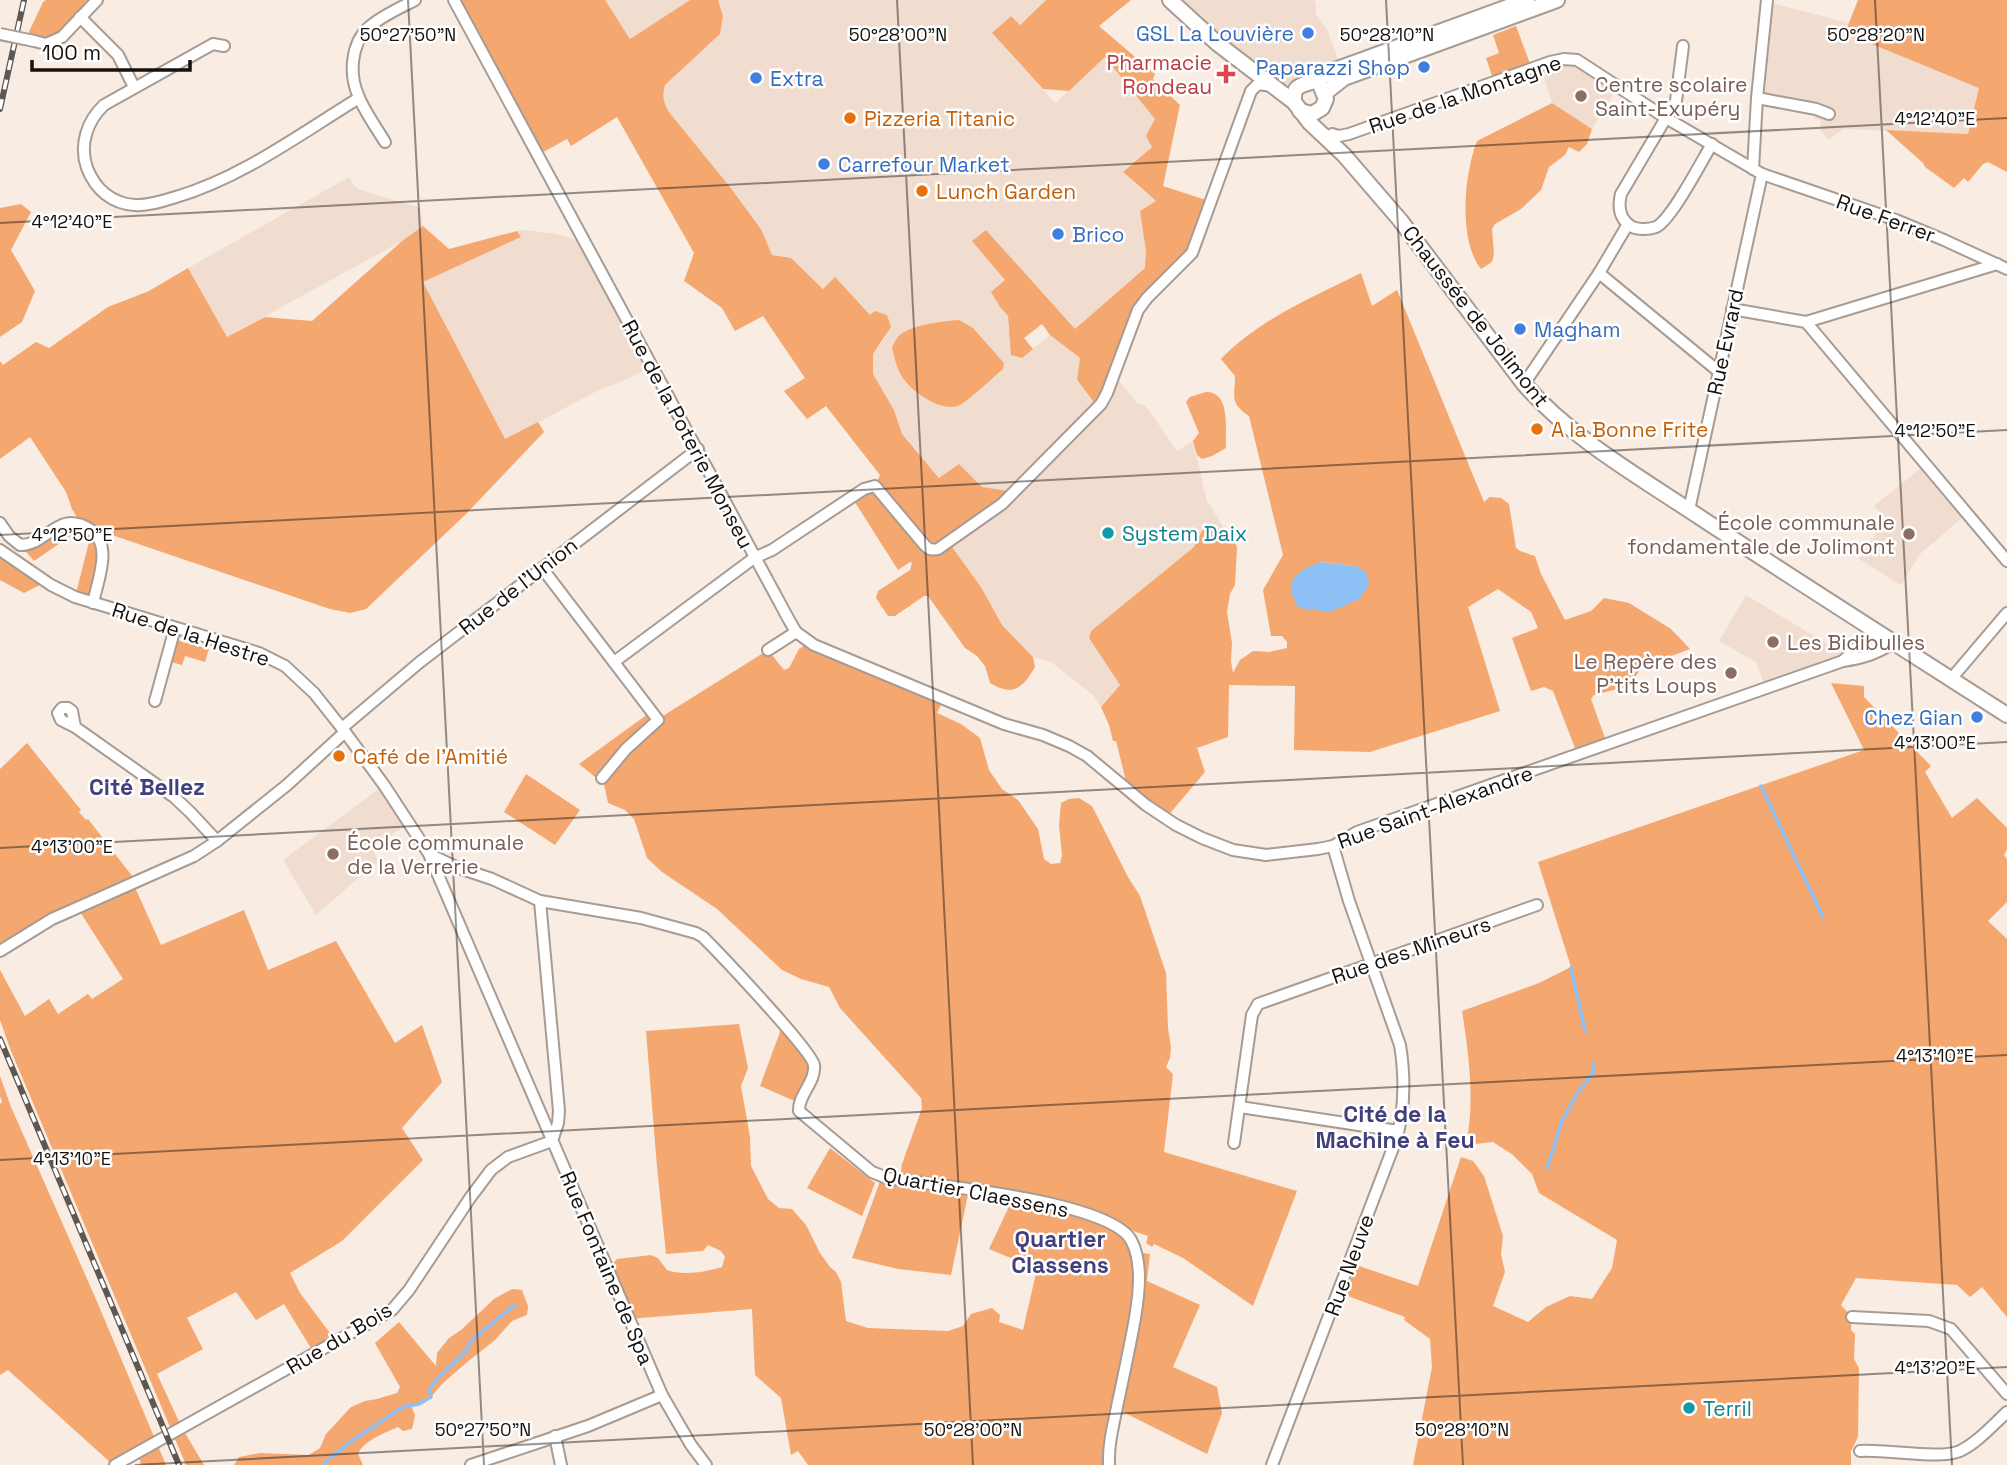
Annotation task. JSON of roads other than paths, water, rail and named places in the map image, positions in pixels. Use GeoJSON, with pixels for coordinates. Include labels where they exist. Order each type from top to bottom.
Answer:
{"type":"FeatureCollection","features":[{"type":"Feature","properties":{"kind":"main road","name":"Chaussée de Jolimont"},"geometry":{"type":"LineString","coordinates":[[1170,0],[1210,37],[1297,107],[1344,155],[1400,220],[1541,403],[1584,438],[1689,510],[2007,715]]}},
{"type":"Feature","properties":{"kind":"main road"},"geometry":{"type":"LineString","coordinates":[[1256,73],[1287,84],[1306,83],[1320,85],[1326,99],[1320,110],[1312,114],[1297,107],[1294,93],[1306,83],[1527,0]]}},
{"type":"Feature","properties":{"kind":"main road"},"geometry":{"type":"LineString","coordinates":[[1325,93],[1344,78],[1557,0]]}},
{"type":"Feature","properties":{"kind":"main road","name":"Chaussée de Jolimont"},"geometry":{"type":"LineString","coordinates":[[1320,110],[1344,155]]}},
{"type":"Feature","properties":{"kind":"street"},"geometry":{"type":"LineString","coordinates":[[0,34],[46,44],[55,41],[97,0]]}},
{"type":"Feature","properties":{"kind":"street"},"geometry":{"type":"LineString","coordinates":[[385,142],[359,98],[353,64],[356,46],[376,22],[415,0]]}},
{"type":"Feature","properties":{"kind":"street","name":"Rue de la Poterie Monseu"},"geometry":{"type":"LineString","coordinates":[[454,0],[796,632],[814,645],[1004,724],[1042,735]]}},
{"type":"Feature","properties":{"kind":"street","name":"Rue Evrard"},"geometry":{"type":"LineString","coordinates":[[1689,510],[1758,171],[1757,98],[1767,0]]}},
{"type":"Feature","properties":{"kind":"street"},"geometry":{"type":"LineString","coordinates":[[80,18],[118,55],[134,87]]}},
{"type":"Feature","properties":{"kind":"street"},"geometry":{"type":"LineString","coordinates":[[614,662],[754,558],[772,550],[858,492],[875,486],[928,549],[938,550],[1002,504],[1093,414],[1107,393],[1138,310],[1192,253],[1251,91],[1251,79],[1247,72],[1217,50],[1210,37]]}},
{"type":"Feature","properties":{"kind":"street"},"geometry":{"type":"LineString","coordinates":[[224,46],[213,44],[134,87],[96,112],[86,133],[84,155],[94,182],[102,191],[111,198],[135,205],[183,195],[240,172],[359,98]]}},
{"type":"Feature","properties":{"kind":"street"},"geometry":{"type":"LineString","coordinates":[[1683,46],[1676,101],[1621,194],[1619,211],[1628,224],[1635,228],[1656,227],[1668,216],[1712,144]]}},
{"type":"Feature","properties":{"kind":"street","name":"Rue de la Montagne"},"geometry":{"type":"LineString","coordinates":[[1332,134],[1349,134],[1540,65],[1564,59],[1577,60],[1666,118],[1712,144]]}},
{"type":"Feature","properties":{"kind":"street"},"geometry":{"type":"LineString","coordinates":[[1251,91],[1258,84],[1273,86]]}},
{"type":"Feature","properties":{"kind":"street"},"geometry":{"type":"LineString","coordinates":[[1757,98],[1829,114]]}},
{"type":"Feature","properties":{"kind":"street","name":"Rue Ferrer"},"geometry":{"type":"LineString","coordinates":[[1712,144],[1758,171],[1896,220],[2002,267]]}},
{"type":"Feature","properties":{"kind":"street"},"geometry":{"type":"LineString","coordinates":[[1524,384],[1599,273],[1628,224]]}},
{"type":"Feature","properties":{"kind":"street"},"geometry":{"type":"LineString","coordinates":[[1732,309],[1807,322],[2002,267]]}},
{"type":"Feature","properties":{"kind":"street"},"geometry":{"type":"LineString","coordinates":[[1599,273],[1718,371]]}},
{"type":"Feature","properties":{"kind":"street"},"geometry":{"type":"LineString","coordinates":[[1807,322],[2007,561]]}},
{"type":"Feature","properties":{"kind":"street","name":"Rue de l'Union"},"geometry":{"type":"LineString","coordinates":[[0,951],[40,925],[77,906],[194,856],[218,841],[287,785],[343,730],[420,662],[698,449]]}},
{"type":"Feature","properties":{"kind":"street"},"geometry":{"type":"LineString","coordinates":[[0,523],[20,545],[33,543],[67,524],[82,524],[90,528],[101,541],[103,554],[93,603]]}},
{"type":"Feature","properties":{"kind":"street","name":"Rue de la Hestre"},"geometry":{"type":"LineString","coordinates":[[0,550],[51,586],[75,597],[259,653],[285,666],[309,688],[384,785],[429,854],[527,1080]]}},
{"type":"Feature","properties":{"kind":"street"},"geometry":{"type":"LineString","coordinates":[[542,568],[658,720],[625,749],[602,778]]}},
{"type":"Feature","properties":{"kind":"street"},"geometry":{"type":"LineString","coordinates":[[1951,679],[2007,613]]}},
{"type":"Feature","properties":{"kind":"street"},"geometry":{"type":"LineString","coordinates":[[155,701],[175,628]]}},
{"type":"Feature","properties":{"kind":"street","name":"Rue Saint-Alexandre"},"geometry":{"type":"LineString","coordinates":[[1843,661],[1874,630]]}},
{"type":"Feature","properties":{"kind":"street"},"geometry":{"type":"LineString","coordinates":[[768,650],[796,632]]}},
{"type":"Feature","properties":{"kind":"street","name":"Rue Saint-Alexandre"},"geometry":{"type":"LineString","coordinates":[[1042,735],[1078,751],[1146,806],[1185,830],[1240,852],[1266,855],[1332,845],[1357,832],[1843,661],[1881,652],[1893,643]]}},
{"type":"Feature","properties":{"kind":"street"},"geometry":{"type":"LineString","coordinates":[[75,727],[174,797],[218,841]]}},
{"type":"Feature","properties":{"kind":"street","name":"Rue Neuve"},"geometry":{"type":"LineString","coordinates":[[1272,1465],[1398,1131],[1403,1089],[1402,1056],[1398,1040],[1332,845]]}},
{"type":"Feature","properties":{"kind":"street"},"geometry":{"type":"LineString","coordinates":[[429,854],[540,901],[559,1111],[552,1141]]}},
{"type":"Feature","properties":{"kind":"street","name":"Quartier Claessens"},"geometry":{"type":"LineString","coordinates":[[540,901],[641,918],[696,933],[709,943],[813,1061],[813,1075],[799,1103],[800,1111],[872,1172],[887,1178],[1015,1196],[1052,1204],[1109,1221],[1126,1233],[1137,1256],[1138,1292],[1131,1341],[1110,1442],[1109,1465]]}},
{"type":"Feature","properties":{"kind":"street","name":"Rue des Mineurs"},"geometry":{"type":"LineString","coordinates":[[1234,1143],[1252,1015],[1258,1004],[1537,905]]}},
{"type":"Feature","properties":{"kind":"street","name":"Rue Fontaine de Spa"},"geometry":{"type":"LineString","coordinates":[[527,1080],[662,1395],[691,1445]]}},
{"type":"Feature","properties":{"kind":"street"},"geometry":{"type":"LineString","coordinates":[[1240,1107],[1398,1131]]}},
{"type":"Feature","properties":{"kind":"street","name":"Rue du Bois"},"geometry":{"type":"LineString","coordinates":[[114,1465],[391,1311],[409,1290],[491,1170],[508,1157],[552,1141]]}},
{"type":"Feature","properties":{"kind":"street"},"geometry":{"type":"LineString","coordinates":[[1852,1317],[1929,1321],[1951,1329],[2007,1394]]}},
{"type":"Feature","properties":{"kind":"street"},"geometry":{"type":"LineString","coordinates":[[471,1465],[588,1426],[662,1395]]}},
{"type":"Feature","properties":{"kind":"street"},"geometry":{"type":"LineString","coordinates":[[1860,1451],[1953,1454],[1968,1447],[2007,1412]]}},
{"type":"Feature","properties":{"kind":"street"},"geometry":{"type":"LineString","coordinates":[[555,1436],[561,1465]]}},
{"type":"Feature","properties":{"kind":"street","name":"Rue Neuve"},"geometry":{"type":"LineString","coordinates":[[1279,1465],[1284,1438]]}},
{"type":"Feature","properties":{"kind":"street"},"geometry":{"type":"LineString","coordinates":[[691,1445],[695,1465]]}},
{"type":"Feature","properties":{"kind":"street"},"geometry":{"type":"LineString","coordinates":[[691,1445],[706,1465]]}},
{"type":"Feature","properties":{"kind":"water"},"geometry":{"type":"Polygon","coordinates":[[[1320,562],[1356,566],[1366,572],[1369,585],[1359,599],[1330,612],[1299,608],[1292,591],[1294,579],[1320,562]]]}},
{"type":"Feature","properties":{"kind":"waterway"},"geometry":{"type":"LineString","coordinates":[[1761,786],[1823,917]]}},
{"type":"Feature","properties":{"kind":"waterway"},"geometry":{"type":"LineString","coordinates":[[1571,968],[1585,1031]]}},
{"type":"Feature","properties":{"kind":"waterway"},"geometry":{"type":"LineString","coordinates":[[1547,1168],[1562,1121],[1578,1092],[1593,1073],[1593,1063]]}},
{"type":"Feature","properties":{"kind":"waterway"},"geometry":{"type":"LineString","coordinates":[[323,1465],[350,1442],[403,1407],[419,1404],[431,1397],[430,1388],[464,1353],[473,1339],[515,1305]]}},
{"type":"Feature","properties":{"kind":"railway"},"geometry":{"type":"LineString","coordinates":[[0,109],[24,0]]}},
{"type":"Feature","properties":{"kind":"railway"},"geometry":{"type":"LineString","coordinates":[[0,1039],[179,1465]]}},
{"type":"Feature","properties":{"kind":"place","name":"GSL La Louvière"},"geometry":{"type":"Point","coordinates":[1308,33]}},
{"type":"Feature","properties":{"kind":"place","name":"Paparazzi Shop"},"geometry":{"type":"Point","coordinates":[1424,67]}},
{"type":"Feature","properties":{"kind":"place","name":"Pharmacie Rondeau"},"geometry":{"type":"Point","coordinates":[1226,74]}},
{"type":"Feature","properties":{"kind":"place","name":"Extra"},"geometry":{"type":"Point","coordinates":[756,78]}},
{"type":"Feature","properties":{"kind":"place","name":"Centre scolaire Saint-Exupéry"},"geometry":{"type":"Point","coordinates":[1581,96]}},
{"type":"Feature","properties":{"kind":"place","name":"Pizzeria Titanic"},"geometry":{"type":"Point","coordinates":[850,118]}},
{"type":"Feature","properties":{"kind":"place","name":"Carrefour Market"},"geometry":{"type":"Point","coordinates":[824,164]}},
{"type":"Feature","properties":{"kind":"place","name":"Lunch Garden"},"geometry":{"type":"Point","coordinates":[922,191]}},
{"type":"Feature","properties":{"kind":"place","name":"Brico"},"geometry":{"type":"Point","coordinates":[1058,234]}},
{"type":"Feature","properties":{"kind":"place","name":"Magham"},"geometry":{"type":"Point","coordinates":[1520,329]}},
{"type":"Feature","properties":{"kind":"place","name":"A la Bonne Frite"},"geometry":{"type":"Point","coordinates":[1537,429]}},
{"type":"Feature","properties":{"kind":"place","name":"System Daix"},"geometry":{"type":"Point","coordinates":[1108,533]}},
{"type":"Feature","properties":{"kind":"place","name":"École communale fondamentale de Jolimont"},"geometry":{"type":"Point","coordinates":[1909,534]}},
{"type":"Feature","properties":{"kind":"place","name":"Les Bidibulles"},"geometry":{"type":"Point","coordinates":[1773,642]}},
{"type":"Feature","properties":{"kind":"place","name":"Le Repère des P'tits Loups"},"geometry":{"type":"Point","coordinates":[1731,673]}},
{"type":"Feature","properties":{"kind":"place","name":"Chez Gian"},"geometry":{"type":"Point","coordinates":[1977,717]}},
{"type":"Feature","properties":{"kind":"place","name":"Café de l'Amitié"},"geometry":{"type":"Point","coordinates":[339,756]}},
{"type":"Feature","properties":{"kind":"place","name":"École communale de la Verrerie"},"geometry":{"type":"Point","coordinates":[333,854]}},
{"type":"Feature","properties":{"kind":"place","name":"Terril"},"geometry":{"type":"Point","coordinates":[1689,1408]}},
{"type":"Feature","properties":{"kind":"district","name":"Cité Bellez"},"geometry":{"type":"Point","coordinates":[147,787]}},
{"type":"Feature","properties":{"kind":"district","name":"Cité de la Machine à Feu"},"geometry":{"type":"Point","coordinates":[1395,1127]}},
{"type":"Feature","properties":{"kind":"district","name":"Quartier Classens"},"geometry":{"type":"Point","coordinates":[1060,1252]}}]}
